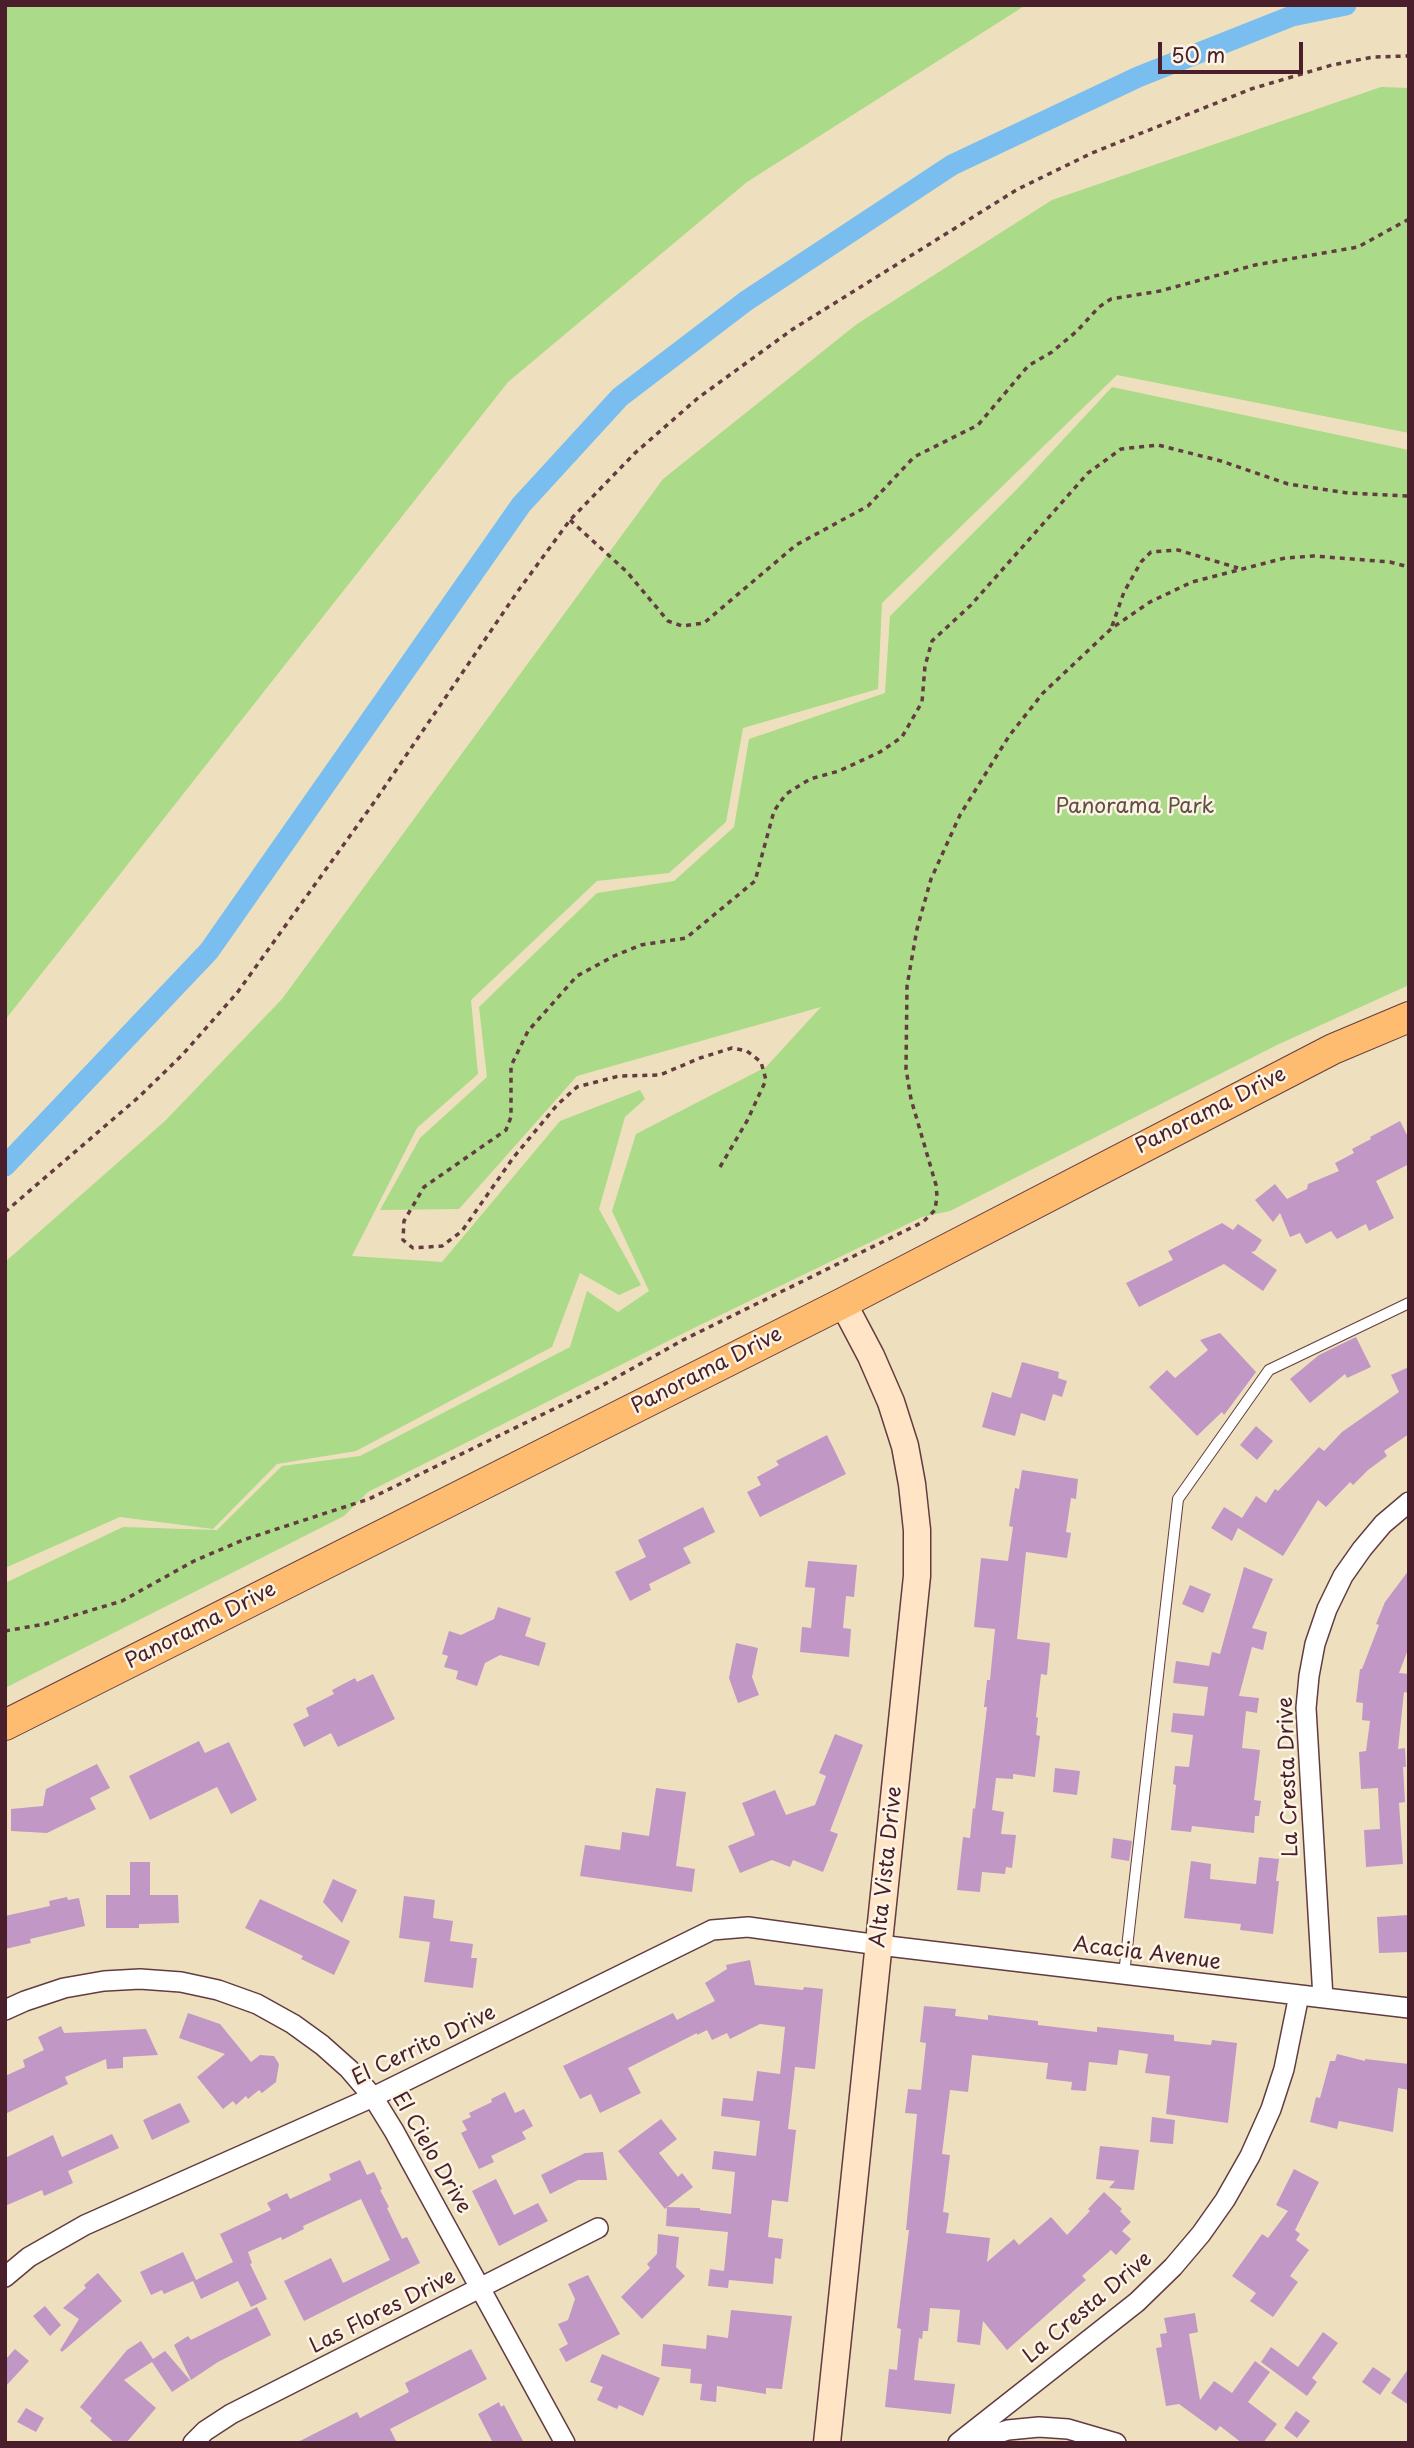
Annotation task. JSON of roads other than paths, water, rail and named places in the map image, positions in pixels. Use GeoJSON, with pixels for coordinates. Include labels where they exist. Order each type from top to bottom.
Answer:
{"type":"FeatureCollection","features":[{"type":"Feature","properties":{"kind":"main road","name":"Panorama Drive"},"geometry":{"type":"LineString","coordinates":[[5,1725],[843,1303],[1333,1049],[1409,1017]]}},
{"type":"Feature","properties":{"kind":"street","name":"Alta Vista Drive"},"geometry":{"type":"LineString","coordinates":[[827,2443],[917,1576],[917,1530],[907,1459],[891,1402],[843,1303]]}},
{"type":"Feature","properties":{"kind":"street","name":"La Cresta Drive"},"geometry":{"type":"LineString","coordinates":[[1323,1998],[1306,1708],[1309,1675],[1315,1644],[1327,1609],[1343,1576],[1383,1524],[1409,1502]]}},
{"type":"Feature","properties":{"kind":"street","name":"El Cerrito Drive"},"geometry":{"type":"LineString","coordinates":[[5,2277],[29,2257],[73,2231],[373,2097],[712,1930],[748,1927],[879,1945]]}},
{"type":"Feature","properties":{"kind":"street","name":"Acacia Avenue"},"geometry":{"type":"LineString","coordinates":[[879,1945],[1409,2008]]}},
{"type":"Feature","properties":{"kind":"street","name":"El Cielo Drive"},"geometry":{"type":"LineString","coordinates":[[5,2010],[64,1988],[104,1981],[140,1979],[181,1982],[218,1990],[257,2004],[293,2024],[331,2053],[373,2097],[394,2131],[565,2443]]}},
{"type":"Feature","properties":{"kind":"street","name":"La Cresta Drive"},"geometry":{"type":"LineString","coordinates":[[958,2443],[1137,2302],[1173,2267],[1201,2234],[1251,2156],[1271,2109],[1284,2069],[1299,1995]]}},
{"type":"Feature","properties":{"kind":"street","name":"Las Flores Drive"},"geometry":{"type":"LineString","coordinates":[[192,2443],[231,2414],[598,2228]]}},
{"type":"Feature","properties":{"kind":"street"},"geometry":{"type":"LineString","coordinates":[[967,2443],[1008,2430],[1040,2427],[1068,2429],[1116,2443]]}},
{"type":"Feature","properties":{"kind":"lane"},"geometry":{"type":"LineString","coordinates":[[1124,1974],[1178,1499],[1269,1370],[1409,1303]]}},
{"type":"Feature","properties":{"kind":"waterway"},"geometry":{"type":"LineString","coordinates":[[5,1166],[209,951],[521,505],[620,397],[746,301],[952,165],[1138,77],[1292,16],[1346,5]]}},
{"type":"Feature","properties":{"kind":"park label","name":"Panorama Park"},"geometry":{"type":"Point","coordinates":[1135,807]}}]}
